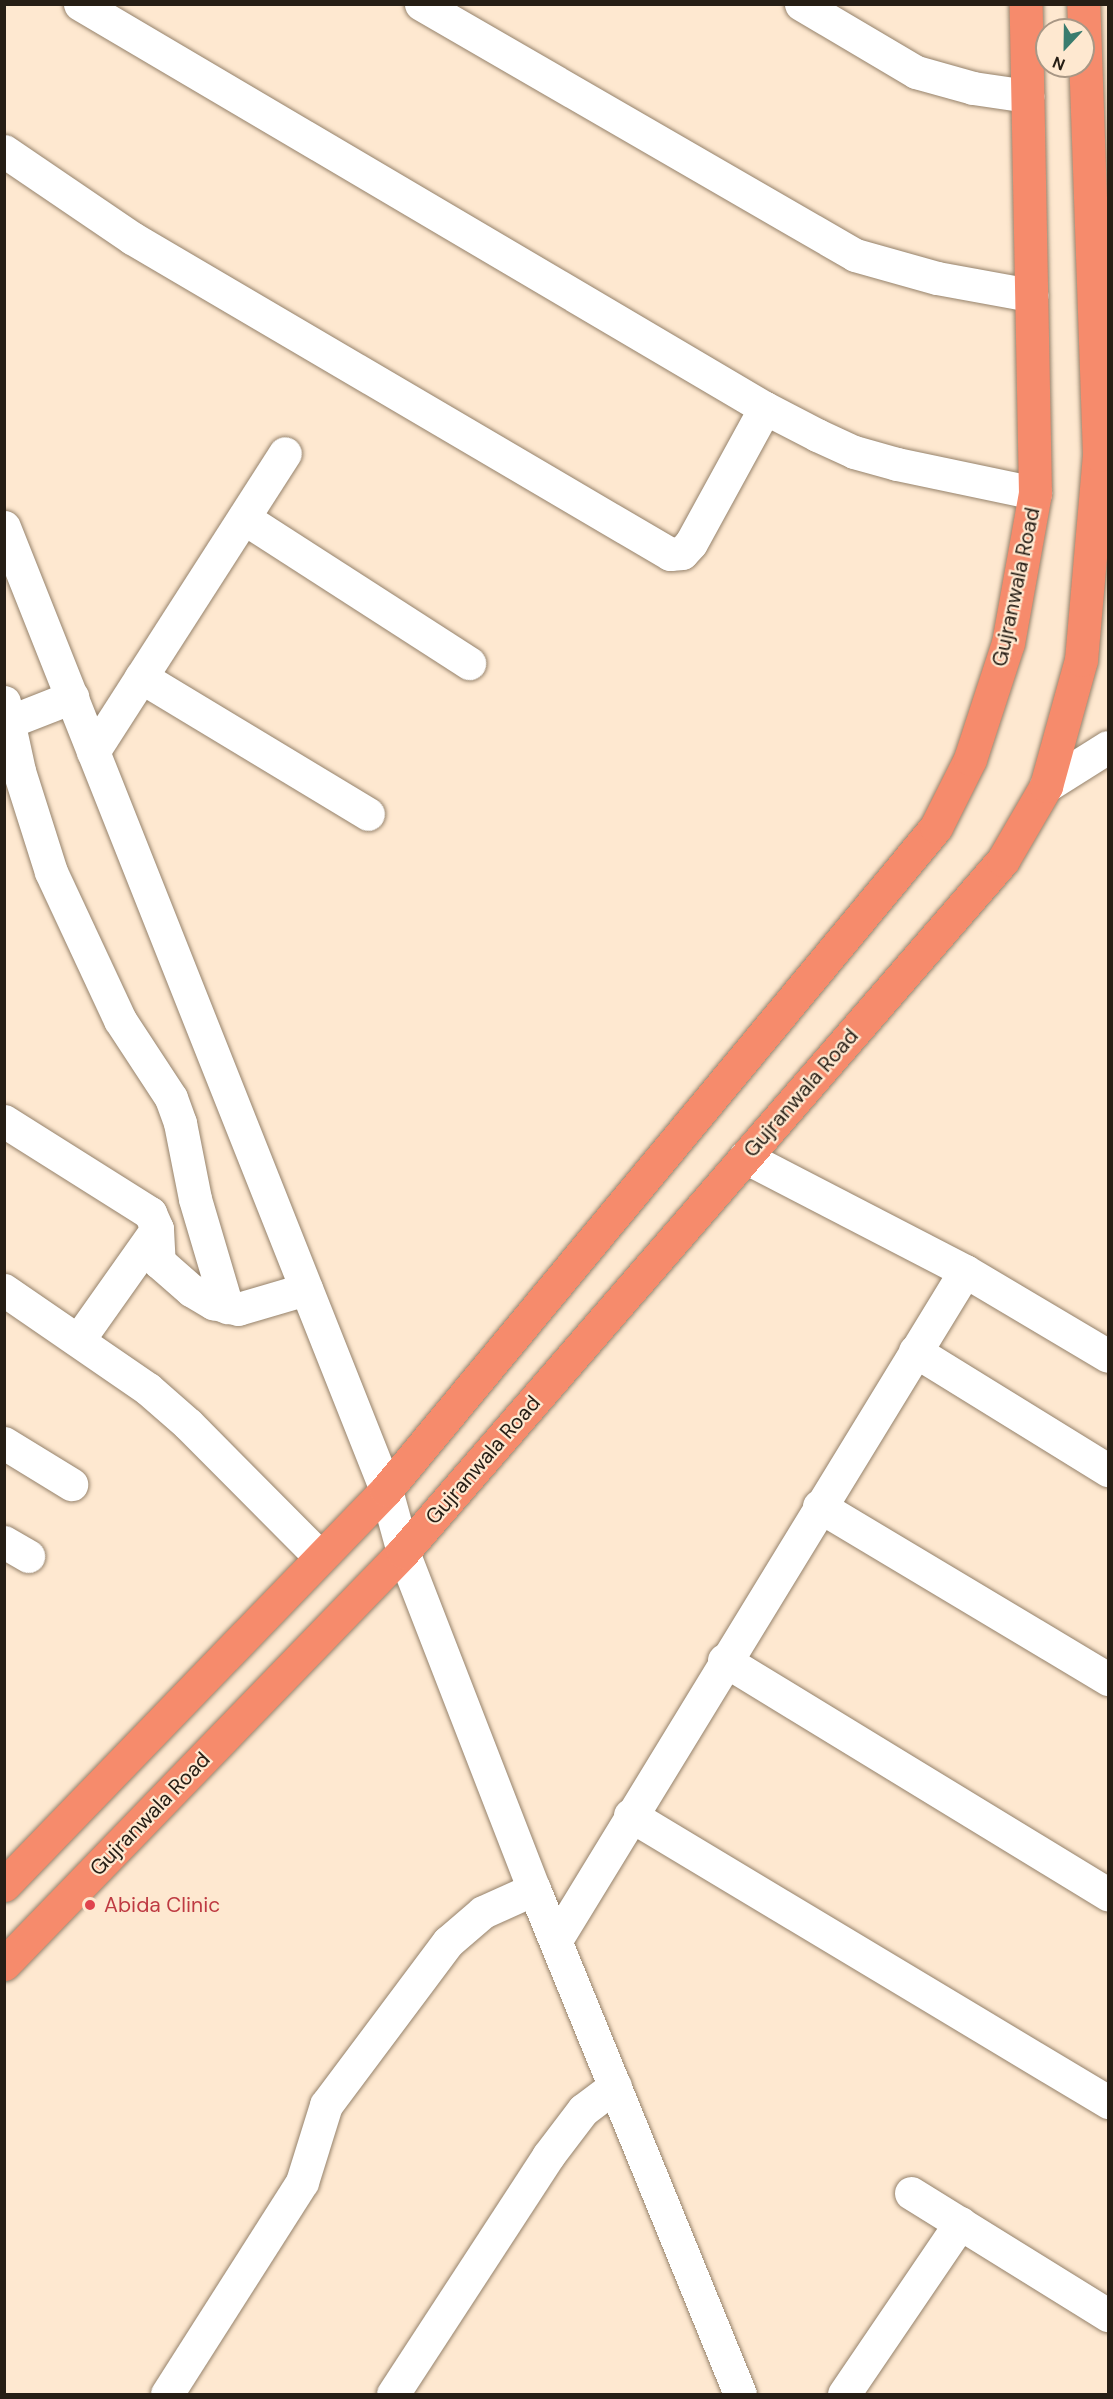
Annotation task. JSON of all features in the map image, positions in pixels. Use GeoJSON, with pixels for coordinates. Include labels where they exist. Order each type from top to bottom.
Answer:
{"type":"FeatureCollection","features":[{"type":"Feature","properties":{"kind":"highway","name":"Gujranwala Road"},"geometry":{"type":"LineString","coordinates":[[1026,4],[1035,35]]}},
{"type":"Feature","properties":{"kind":"highway","name":"Gujranwala Road"},"geometry":{"type":"LineString","coordinates":[[4,1885],[386,1490],[936,827],[970,759],[1008,643],[1035,493],[1027,96],[1035,53]]}},
{"type":"Feature","properties":{"kind":"highway","name":"Gujranwala Road"},"geometry":{"type":"LineString","coordinates":[[4,1964],[403,1552],[1003,860],[1046,786],[1081,660],[1099,455],[1085,78]]}},
{"type":"Feature","properties":{"kind":"street"},"geometry":{"type":"LineString","coordinates":[[80,4],[765,408],[854,452],[1035,493]]}},
{"type":"Feature","properties":{"kind":"street"},"geometry":{"type":"LineString","coordinates":[[421,4],[855,255],[937,278],[1031,295]]}},
{"type":"Feature","properties":{"kind":"street"},"geometry":{"type":"LineString","coordinates":[[801,4],[916,72],[973,88],[1027,96]]}},
{"type":"Feature","properties":{"kind":"street"},"geometry":{"type":"LineString","coordinates":[[4,151],[132,238],[670,554],[682,553],[691,543],[765,408]]}},
{"type":"Feature","properties":{"kind":"street"},"geometry":{"type":"LineString","coordinates":[[93,752],[285,453]]}},
{"type":"Feature","properties":{"kind":"street"},"geometry":{"type":"LineString","coordinates":[[244,518],[469,663]]}},
{"type":"Feature","properties":{"kind":"street"},"geometry":{"type":"LineString","coordinates":[[4,527],[386,1490],[403,1552],[534,1889],[740,2394]]}},
{"type":"Feature","properties":{"kind":"street"},"geometry":{"type":"LineString","coordinates":[[141,677],[368,814]]}},
{"type":"Feature","properties":{"kind":"street"},"geometry":{"type":"LineString","coordinates":[[72,698],[8,728],[51,872],[120,1020],[171,1098],[226,1307]]}},
{"type":"Feature","properties":{"kind":"street"},"geometry":{"type":"LineString","coordinates":[[1046,786],[1108,747]]}},
{"type":"Feature","properties":{"kind":"street"},"geometry":{"type":"LineString","coordinates":[[4,1121],[150,1213],[157,1229],[159,1262],[165,1272],[191,1290],[226,1307],[255,1306],[306,1289]]}},
{"type":"Feature","properties":{"kind":"street"},"geometry":{"type":"LineString","coordinates":[[745,1157],[965,1271],[1108,1356]]}},
{"type":"Feature","properties":{"kind":"street"},"geometry":{"type":"LineString","coordinates":[[79,1339],[157,1229]]}},
{"type":"Feature","properties":{"kind":"street"},"geometry":{"type":"LineString","coordinates":[[555,1941],[724,1660],[965,1271]]}},
{"type":"Feature","properties":{"kind":"street"},"geometry":{"type":"LineString","coordinates":[[4,1290],[79,1339],[188,1424],[320,1557]]}},
{"type":"Feature","properties":{"kind":"street"},"geometry":{"type":"LineString","coordinates":[[915,1351],[1108,1470]]}},
{"type":"Feature","properties":{"kind":"street"},"geometry":{"type":"LineString","coordinates":[[4,1443],[70,1484]]}},
{"type":"Feature","properties":{"kind":"street"},"geometry":{"type":"LineString","coordinates":[[819,1506],[1108,1679]]}},
{"type":"Feature","properties":{"kind":"street"},"geometry":{"type":"LineString","coordinates":[[724,1660],[1108,1894]]}},
{"type":"Feature","properties":{"kind":"street"},"geometry":{"type":"LineString","coordinates":[[630,1815],[1108,2103]]}},
{"type":"Feature","properties":{"kind":"street"},"geometry":{"type":"LineString","coordinates":[[167,2394],[302,2182],[326,2105],[448,1942],[483,1912],[534,1889]]}},
{"type":"Feature","properties":{"kind":"street"},"geometry":{"type":"LineString","coordinates":[[393,2394],[554,2148],[583,2110],[615,2086]]}},
{"type":"Feature","properties":{"kind":"street"},"geometry":{"type":"LineString","coordinates":[[911,2193],[1108,2315]]}},
{"type":"Feature","properties":{"kind":"street"},"geometry":{"type":"LineString","coordinates":[[844,2394],[960,2223]]}},
{"type":"Feature","properties":{"kind":"place","name":"Abida Clinic"},"geometry":{"type":"Point","coordinates":[90,1905]}}]}
